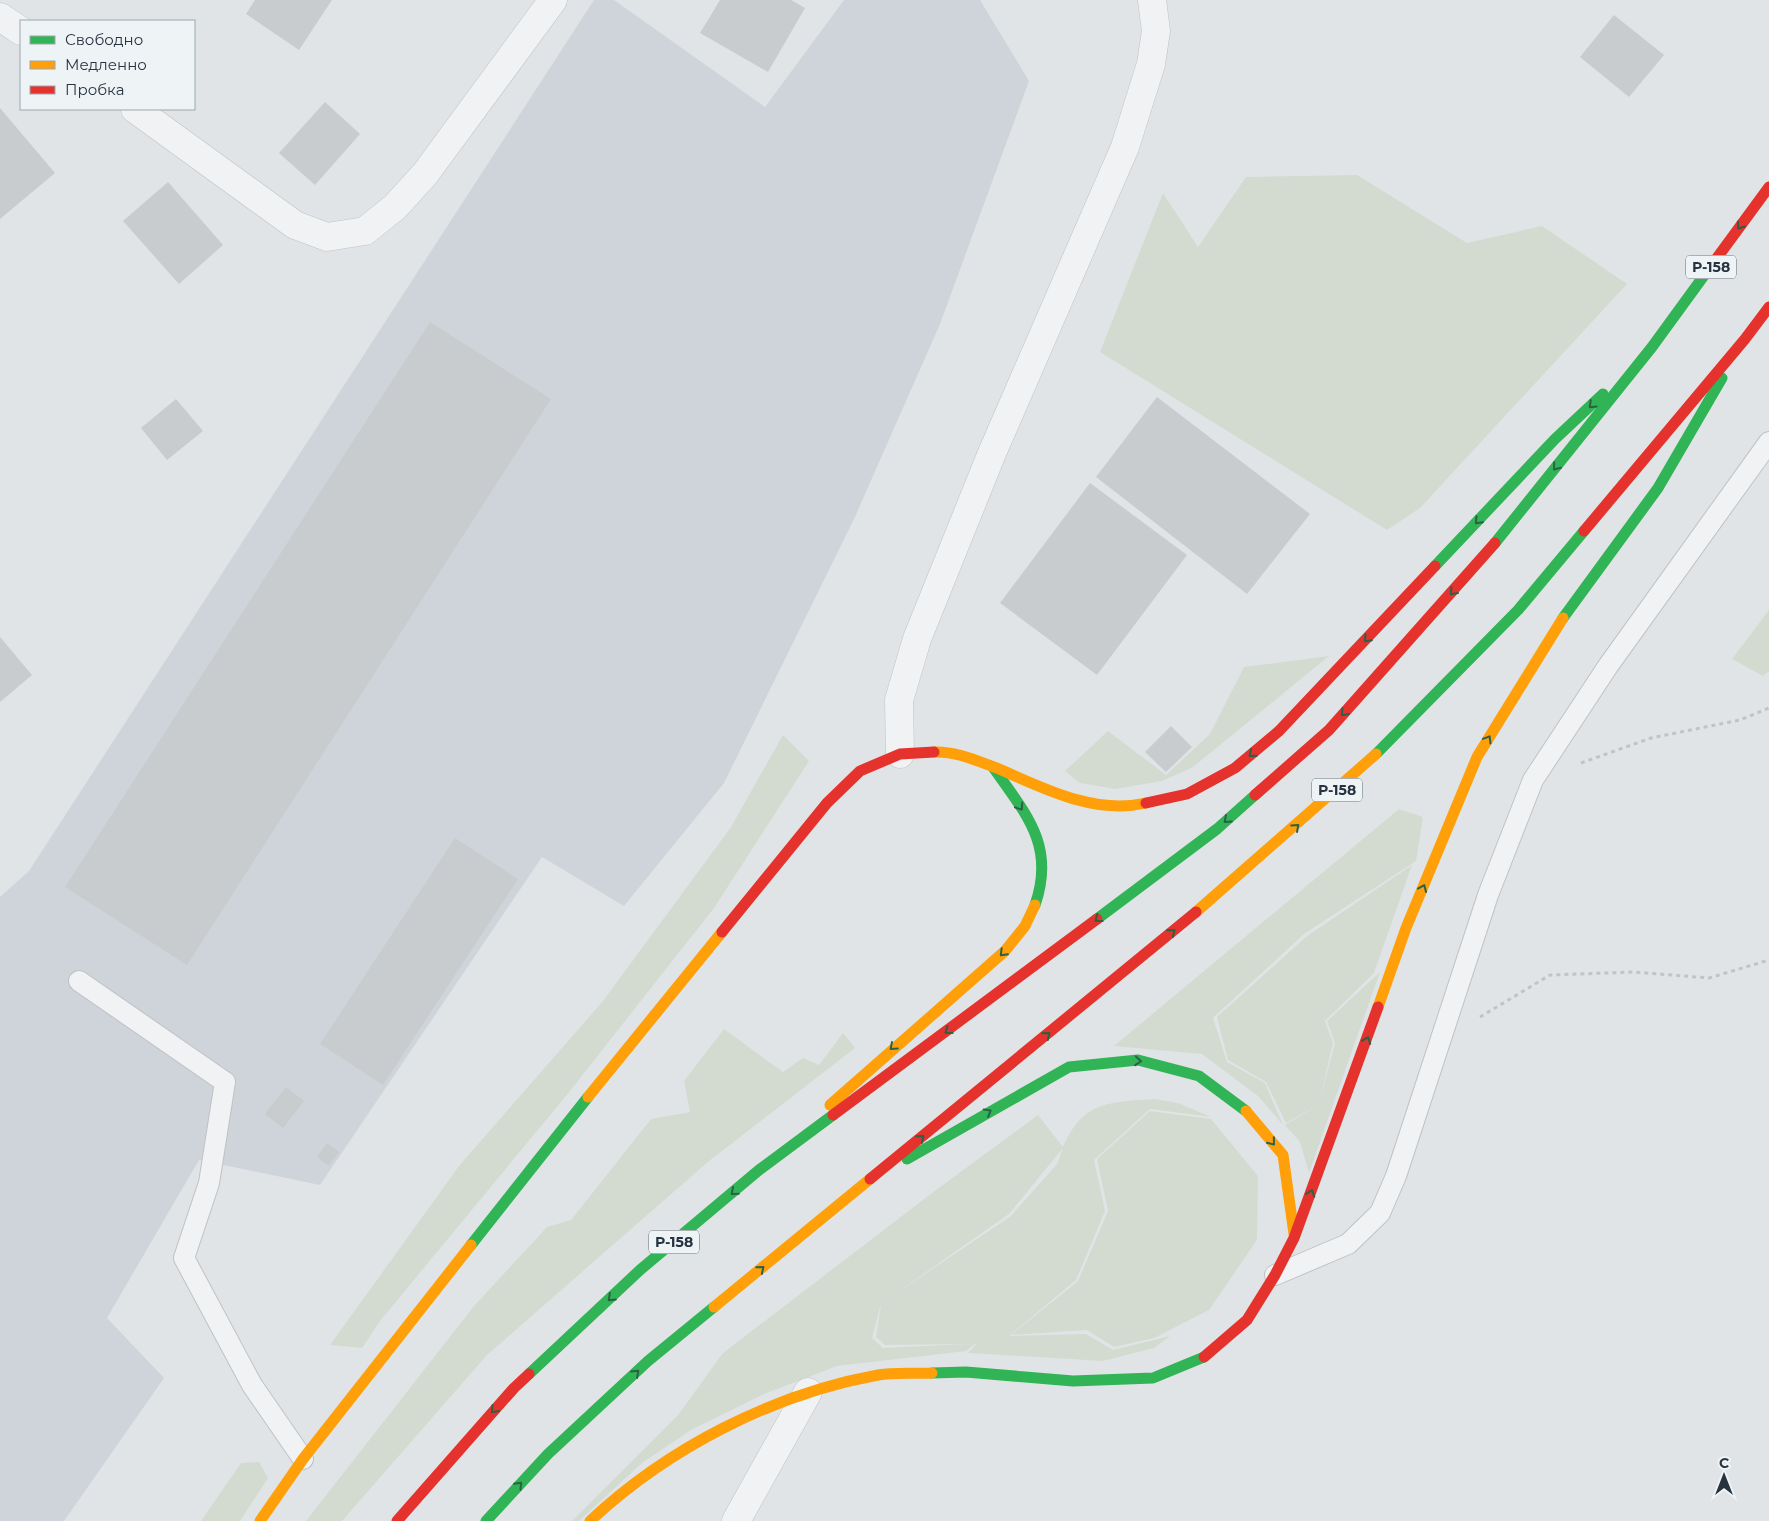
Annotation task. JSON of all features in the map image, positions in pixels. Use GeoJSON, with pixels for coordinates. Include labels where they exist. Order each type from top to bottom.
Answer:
{"type":"FeatureCollection","features":[{"type":"Feature","properties":{"kind":"main road","name":"Р-158"},"geometry":{"type":"LineString","coordinates":[[397,1521],[514,1388],[640,1270],[760,1170],[1218,829],[1329,730],[1472,571],[1652,347],[1769,187]]}},
{"type":"Feature","properties":{"kind":"main road","name":"Р-158"},"geometry":{"type":"LineString","coordinates":[[486,1521],[548,1454],[648,1361],[1251,867],[1368,763],[1518,610],[1745,340],[1769,307]]}},
{"type":"Feature","properties":{"kind":"main road"},"geometry":{"type":"LineString","coordinates":[[590,1521],[605,1507],[685,1449],[755,1413],[808,1392],[880,1375],[966,1372],[1072,1381],[1153,1378],[1208,1355],[1247,1320],[1276,1275],[1294,1238],[1406,928],[1477,757],[1561,621],[1658,488],[1745,340]]}},
{"type":"Feature","properties":{"kind":"main road"},"geometry":{"type":"LineString","coordinates":[[260,1521],[304,1458],[568,1122],[827,803],[860,770],[900,754],[939,752],[971,758],[1066,797],[1111,806],[1142,804],[1187,794],[1235,768],[1279,731],[1556,439],[1652,347]]}},
{"type":"Feature","properties":{"kind":"main road"},"geometry":{"type":"LineString","coordinates":[[760,1170],[891,1049],[1003,954],[1021,933],[1029,918],[1041,884],[1043,859],[1036,832],[993,767]]}},
{"type":"Feature","properties":{"kind":"main road"},"geometry":{"type":"LineString","coordinates":[[870,1180],[1069,1067],[1138,1060],[1199,1076],[1244,1108],[1283,1155],[1294,1238]]}},
{"type":"Feature","properties":{"kind":"street"},"geometry":{"type":"LineString","coordinates":[[136,110],[191,147],[295,225],[327,237],[365,231],[395,207],[425,174],[553,0]]}},
{"type":"Feature","properties":{"kind":"street"},"geometry":{"type":"LineString","coordinates":[[900,754],[899,700],[917,639],[992,453],[1125,147],[1151,64],[1156,31],[1152,0]]}},
{"type":"Feature","properties":{"kind":"street"},"geometry":{"type":"LineString","coordinates":[[0,17],[20,30]]}},
{"type":"Feature","properties":{"kind":"street"},"geometry":{"type":"LineString","coordinates":[[736,1521],[808,1392]]}},
{"type":"Feature","properties":{"kind":"lane"},"geometry":{"type":"LineString","coordinates":[[1276,1275],[1348,1244],[1380,1213],[1396,1176],[1488,895],[1533,780],[1608,666],[1769,442]]}},
{"type":"Feature","properties":{"kind":"lane"},"geometry":{"type":"LineString","coordinates":[[79,981],[225,1082],[209,1183],[184,1258],[252,1385],[304,1458]]}},
{"type":"Feature","properties":{"kind":"path"},"geometry":{"type":"LineString","coordinates":[[1533,780],[1651,738],[1740,720],[1769,708]]}},
{"type":"Feature","properties":{"kind":"path"},"geometry":{"type":"LineString","coordinates":[[1476,1020],[1550,975],[1634,972],[1709,978],[1769,960]]}},
{"type":"Feature","properties":{"kind":"shaded area"},"geometry":{"type":"Polygon","coordinates":[[[594,0],[614,0],[765,107],[844,0],[980,0],[1029,81],[940,324],[854,519],[724,783],[624,906],[542,857],[320,1185],[199,1160],[107,1318],[164,1378],[64,1521],[0,1521],[0,897],[29,871],[594,0]]]}},
{"type":"Feature","properties":{"kind":"shaded area"},"geometry":{"type":"Polygon","coordinates":[[[1357,175],[1467,243],[1542,226],[1627,284],[1420,508],[1387,530],[1100,352],[1163,193],[1198,247],[1246,177],[1357,175]]]}},
{"type":"Feature","properties":{"kind":"shaded area"},"geometry":{"type":"Polygon","coordinates":[[[1769,610],[1769,671],[1763,676],[1732,659],[1769,610]]]}},
{"type":"Feature","properties":{"kind":"shaded area"},"geometry":{"type":"Polygon","coordinates":[[[1329,656],[1193,767],[1162,781],[1115,789],[1080,783],[1065,771],[1108,731],[1166,775],[1210,734],[1244,667],[1329,656]]]}},
{"type":"Feature","properties":{"kind":"shaded area"},"geometry":{"type":"Polygon","coordinates":[[[783,735],[809,761],[714,908],[570,1091],[380,1321],[362,1348],[330,1345],[459,1166],[603,1001],[731,827],[783,735]]]}},
{"type":"Feature","properties":{"kind":"shaded area"},"geometry":{"type":"Polygon","coordinates":[[[1399,809],[1423,817],[1416,861],[1304,934],[1213,1018],[1227,1062],[1265,1083],[1283,1125],[1258,1096],[1202,1054],[1114,1046],[1399,809]]]}},
{"type":"Feature","properties":{"kind":"shaded area"},"geometry":{"type":"Polygon","coordinates":[[[1412,865],[1374,973],[1325,1021],[1333,1043],[1320,1099],[1335,1043],[1327,1021],[1380,972],[1309,1173],[1300,1142],[1285,1125],[1318,1105],[1286,1123],[1266,1082],[1228,1060],[1217,1017],[1307,936],[1412,865]]]}},
{"type":"Feature","properties":{"kind":"shaded area"},"geometry":{"type":"Polygon","coordinates":[[[724,1029],[783,1072],[803,1058],[819,1065],[843,1033],[855,1048],[709,1161],[487,1355],[342,1521],[306,1521],[474,1306],[547,1227],[571,1220],[651,1119],[690,1112],[684,1081],[724,1029]]]}},
{"type":"Feature","properties":{"kind":"shaded area"},"geometry":{"type":"Polygon","coordinates":[[[1155,1099],[1178,1103],[1211,1117],[1150,1109],[1094,1160],[1105,1211],[1076,1280],[1009,1336],[1086,1334],[1113,1350],[1170,1336],[1154,1348],[1103,1361],[968,1353],[976,1343],[966,1351],[837,1366],[764,1394],[691,1430],[642,1463],[579,1521],[572,1521],[678,1415],[723,1353],[932,1193],[1038,1115],[1063,1147],[1079,1121],[1089,1112],[1111,1103],[1155,1099]],[[1063,1148],[1009,1214],[895,1294],[1011,1216],[1057,1164],[1063,1148]],[[881,1304],[872,1338],[883,1348],[968,1344],[885,1345],[876,1337],[881,1304]]]}},
{"type":"Feature","properties":{"kind":"shaded area"},"geometry":{"type":"Polygon","coordinates":[[[1150,1111],[1211,1119],[1258,1176],[1257,1240],[1209,1310],[1154,1338],[1114,1347],[1087,1330],[1011,1335],[1078,1281],[1108,1211],[1097,1159],[1150,1111]]]}},
{"type":"Feature","properties":{"kind":"shaded area"},"geometry":{"type":"Polygon","coordinates":[[[259,1462],[268,1478],[240,1521],[201,1521],[241,1463],[259,1462]]]}},
{"type":"Feature","properties":{"kind":"building"},"geometry":{"type":"Polygon","coordinates":[[[255,0],[332,0],[299,50],[246,14],[255,0]]]}},
{"type":"Feature","properties":{"kind":"building"},"geometry":{"type":"Polygon","coordinates":[[[720,0],[791,0],[805,8],[768,72],[700,33],[720,0]]]}},
{"type":"Feature","properties":{"kind":"building"},"geometry":{"type":"Polygon","coordinates":[[[1614,15],[1664,55],[1629,97],[1580,57],[1614,15]]]}},
{"type":"Feature","properties":{"kind":"building"},"geometry":{"type":"Polygon","coordinates":[[[325,102],[360,134],[315,185],[279,153],[325,102]]]}},
{"type":"Feature","properties":{"kind":"building"},"geometry":{"type":"Polygon","coordinates":[[[0,108],[55,173],[0,219],[0,108]]]}},
{"type":"Feature","properties":{"kind":"building"},"geometry":{"type":"Polygon","coordinates":[[[168,182],[223,245],[179,284],[123,221],[168,182]]]}},
{"type":"Feature","properties":{"kind":"building"},"geometry":{"type":"Polygon","coordinates":[[[430,322],[551,399],[187,965],[65,887],[430,322]]]}},
{"type":"Feature","properties":{"kind":"building"},"geometry":{"type":"Polygon","coordinates":[[[1157,397],[1310,514],[1247,594],[1096,477],[1157,397]]]}},
{"type":"Feature","properties":{"kind":"building"},"geometry":{"type":"Polygon","coordinates":[[[176,399],[203,431],[167,460],[141,428],[176,399]]]}},
{"type":"Feature","properties":{"kind":"building"},"geometry":{"type":"Polygon","coordinates":[[[1090,483],[1187,555],[1097,675],[1000,603],[1090,483]]]}},
{"type":"Feature","properties":{"kind":"building"},"geometry":{"type":"Polygon","coordinates":[[[0,637],[32,675],[0,702],[0,637]]]}},
{"type":"Feature","properties":{"kind":"building"},"geometry":{"type":"Polygon","coordinates":[[[1171,726],[1192,747],[1166,772],[1145,752],[1171,726]]]}},
{"type":"Feature","properties":{"kind":"building"},"geometry":{"type":"Polygon","coordinates":[[[455,838],[518,879],[383,1085],[320,1044],[455,838]]]}},
{"type":"Feature","properties":{"kind":"building"},"geometry":{"type":"Polygon","coordinates":[[[286,1087],[304,1101],[283,1128],[265,1114],[286,1087]]]}},
{"type":"Feature","properties":{"kind":"building"},"geometry":{"type":"Polygon","coordinates":[[[327,1143],[339,1152],[329,1166],[317,1157],[327,1143]]]}},
{"type":"Feature","properties":{"kind":"traffic: fast"},"geometry":{"type":"LineString","coordinates":[[1495,543],[1652,347],[1711,266]]}},
{"type":"Feature","properties":{"kind":"traffic: fast"},"geometry":{"type":"LineString","coordinates":[[1563,618],[1658,488],[1722,378]]}},
{"type":"Feature","properties":{"kind":"traffic: fast"},"geometry":{"type":"LineString","coordinates":[[1435,566],[1555,439],[1603,394]]}},
{"type":"Feature","properties":{"kind":"traffic: fast"},"geometry":{"type":"LineString","coordinates":[[1376,754],[1518,610],[1584,531]]}},
{"type":"Feature","properties":{"kind":"traffic: fast"},"geometry":{"type":"LineString","coordinates":[[993,767],[1026,815],[1039,847],[1042,865],[1041,884],[1035,905]]}},
{"type":"Feature","properties":{"kind":"traffic: fast"},"geometry":{"type":"LineString","coordinates":[[1097,919],[1217,829],[1255,795]]}},
{"type":"Feature","properties":{"kind":"traffic: fast"},"geometry":{"type":"LineString","coordinates":[[907,1159],[1069,1067],[1138,1060],[1199,1076],[1246,1111]]}},
{"type":"Feature","properties":{"kind":"traffic: fast"},"geometry":{"type":"LineString","coordinates":[[471,1245],[588,1097]]}},
{"type":"Feature","properties":{"kind":"traffic: fast"},"geometry":{"type":"LineString","coordinates":[[529,1374],[640,1270],[759,1170],[833,1115]]}},
{"type":"Feature","properties":{"kind":"traffic: fast"},"geometry":{"type":"LineString","coordinates":[[486,1521],[548,1454],[648,1361],[714,1307]]}},
{"type":"Feature","properties":{"kind":"traffic: fast"},"geometry":{"type":"LineString","coordinates":[[932,1373],[966,1372],[1073,1381],[1153,1378],[1204,1357]]}},
{"type":"Feature","properties":{"kind":"traffic: slow"},"geometry":{"type":"LineString","coordinates":[[1378,1007],[1406,928],[1477,757],[1563,618]]}},
{"type":"Feature","properties":{"kind":"traffic: slow"},"geometry":{"type":"LineString","coordinates":[[934,752],[966,757],[1069,798],[1107,805],[1127,806],[1146,803]]}},
{"type":"Feature","properties":{"kind":"traffic: slow"},"geometry":{"type":"LineString","coordinates":[[1196,912],[1376,754]]}},
{"type":"Feature","properties":{"kind":"traffic: slow"},"geometry":{"type":"LineString","coordinates":[[830,1105],[1005,951],[1025,926],[1035,905]]}},
{"type":"Feature","properties":{"kind":"traffic: slow"},"geometry":{"type":"LineString","coordinates":[[588,1097],[722,932]]}},
{"type":"Feature","properties":{"kind":"traffic: slow"},"geometry":{"type":"LineString","coordinates":[[1246,1111],[1283,1155],[1294,1234]]}},
{"type":"Feature","properties":{"kind":"traffic: slow"},"geometry":{"type":"LineString","coordinates":[[714,1307],[870,1179]]}},
{"type":"Feature","properties":{"kind":"traffic: slow"},"geometry":{"type":"LineString","coordinates":[[260,1521],[303,1459],[471,1245]]}},
{"type":"Feature","properties":{"kind":"traffic: slow"},"geometry":{"type":"LineString","coordinates":[[590,1521],[653,1470],[688,1448],[761,1410],[839,1384],[878,1375],[932,1373]]}},
{"type":"Feature","properties":{"kind":"traffic: jam"},"geometry":{"type":"LineString","coordinates":[[1711,266],[1769,187]]}},
{"type":"Feature","properties":{"kind":"traffic: jam"},"geometry":{"type":"LineString","coordinates":[[1584,531],[1745,339],[1769,307]]}},
{"type":"Feature","properties":{"kind":"traffic: jam"},"geometry":{"type":"LineString","coordinates":[[1255,795],[1329,730],[1495,543]]}},
{"type":"Feature","properties":{"kind":"traffic: jam"},"geometry":{"type":"LineString","coordinates":[[1146,803],[1187,794],[1235,768],[1279,731],[1435,566]]}},
{"type":"Feature","properties":{"kind":"traffic: jam"},"geometry":{"type":"LineString","coordinates":[[722,932],[827,803],[860,771],[900,754],[934,752]]}},
{"type":"Feature","properties":{"kind":"traffic: jam"},"geometry":{"type":"LineString","coordinates":[[870,1179],[1196,912]]}},
{"type":"Feature","properties":{"kind":"traffic: jam"},"geometry":{"type":"LineString","coordinates":[[833,1115],[1097,919]]}},
{"type":"Feature","properties":{"kind":"traffic: jam"},"geometry":{"type":"LineString","coordinates":[[1204,1357],[1247,1320],[1275,1275],[1294,1238],[1378,1007]]}},
{"type":"Feature","properties":{"kind":"traffic: jam"},"geometry":{"type":"LineString","coordinates":[[397,1521],[514,1388],[529,1374]]}}]}
